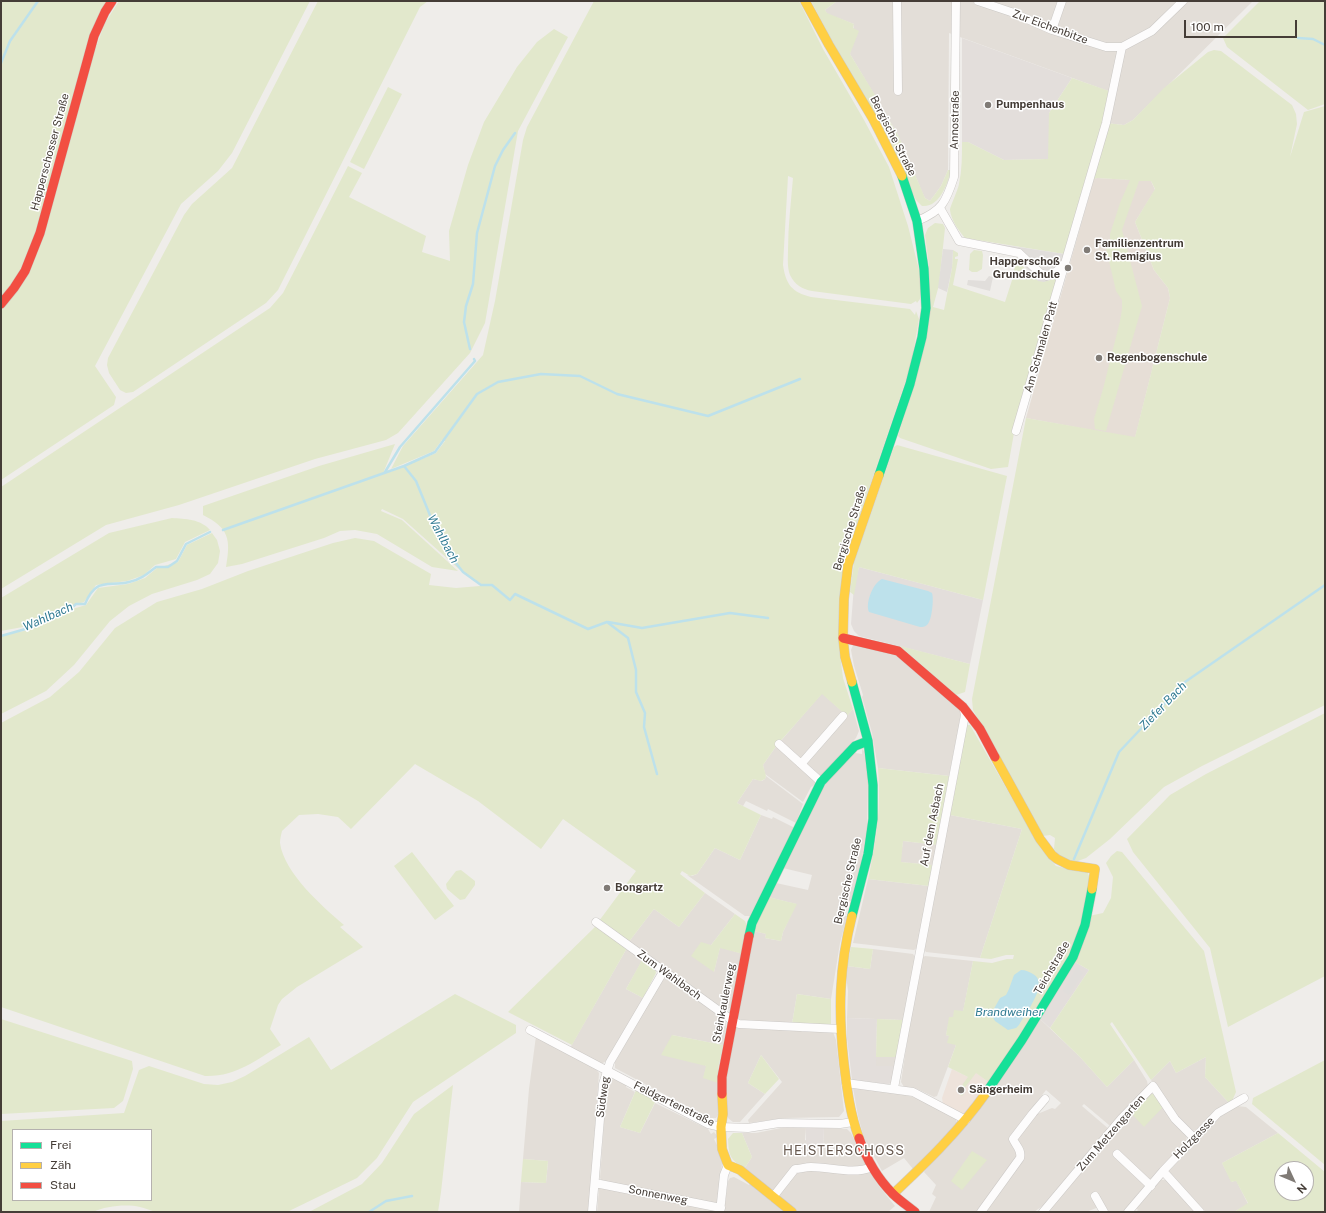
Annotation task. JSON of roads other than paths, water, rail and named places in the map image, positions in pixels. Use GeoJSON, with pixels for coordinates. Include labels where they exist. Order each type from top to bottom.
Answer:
{"type":"FeatureCollection","features":[{"type":"Feature","properties":{"kind":"street","name":"Happerschosser Straße"},"geometry":{"type":"LineString","coordinates":[[1,304],[11,293],[22,276],[30,259],[42,226],[94,36],[112,1]]}},
{"type":"Feature","properties":{"kind":"street","name":"Bergische Straße"},"geometry":{"type":"LineString","coordinates":[[804,1],[828,45],[873,119],[901,174],[917,221],[924,269],[926,308],[922,337],[910,384],[848,565],[844,599],[843,638],[850,680],[868,741],[873,785],[873,819],[868,854],[844,951],[840,994],[840,1030],[846,1083],[853,1122],[860,1144],[872,1167],[893,1194],[915,1212]]}},
{"type":"Feature","properties":{"kind":"street"},"geometry":{"type":"LineString","coordinates":[[897,1],[898,91]]}},
{"type":"Feature","properties":{"kind":"street","name":"Annostraße"},"geometry":{"type":"LineString","coordinates":[[917,221],[940,208],[948,196],[954,177],[956,1]]}},
{"type":"Feature","properties":{"kind":"street","name":"Zur Eichenbitze"},"geometry":{"type":"LineString","coordinates":[[978,1],[1011,12],[1052,30],[1106,47],[1122,48]]}},
{"type":"Feature","properties":{"kind":"street"},"geometry":{"type":"LineString","coordinates":[[1052,30],[1062,1]]}},
{"type":"Feature","properties":{"kind":"street"},"geometry":{"type":"LineString","coordinates":[[1122,48],[1152,31],[1183,1]]}},
{"type":"Feature","properties":{"kind":"street","name":"Am Schmalen Patt"},"geometry":{"type":"LineString","coordinates":[[1016,431],[1106,123],[1122,48]]}},
{"type":"Feature","properties":{"kind":"street"},"geometry":{"type":"LineString","coordinates":[[940,208],[959,241],[1019,253],[1040,273],[1047,276],[1057,271],[1065,262]]}},
{"type":"Feature","properties":{"kind":"street"},"geometry":{"type":"LineString","coordinates":[[843,638],[898,651],[960,704],[964,710]]}},
{"type":"Feature","properties":{"kind":"street","name":"Teichstraße"},"geometry":{"type":"LineString","coordinates":[[893,1194],[949,1139],[966,1120],[1035,1021],[1078,947],[1084,928],[1095,869],[1072,866],[1059,862],[1052,856],[1040,839],[980,729],[964,710]]}},
{"type":"Feature","properties":{"kind":"street","name":"Auf dem Asbach"},"geometry":{"type":"LineString","coordinates":[[894,1088],[965,715],[964,710]]}},
{"type":"Feature","properties":{"kind":"street"},"geometry":{"type":"LineString","coordinates":[[800,764],[843,716]]}},
{"type":"Feature","properties":{"kind":"street","name":"Steinkaulerweg"},"geometry":{"type":"LineString","coordinates":[[728,1165],[722,1149],[722,1077],[752,923],[821,782],[855,746],[868,741]]}},
{"type":"Feature","properties":{"kind":"street"},"geometry":{"type":"LineString","coordinates":[[779,744],[821,782]]}},
{"type":"Feature","properties":{"kind":"street","name":"Zum Wahlbach"},"geometry":{"type":"LineString","coordinates":[[596,922],[663,972],[739,1024],[840,1030]]}},
{"type":"Feature","properties":{"kind":"street","name":"Südweg"},"geometry":{"type":"LineString","coordinates":[[592,1212],[603,1084],[610,1062],[663,972]]}},
{"type":"Feature","properties":{"kind":"street","name":"Feldgartenstraße"},"geometry":{"type":"LineString","coordinates":[[530,1030],[708,1124],[721,1127],[748,1128],[779,1123],[840,1124],[853,1122]]}},
{"type":"Feature","properties":{"kind":"street"},"geometry":{"type":"LineString","coordinates":[[846,1083],[894,1088],[918,1093],[966,1120]]}},
{"type":"Feature","properties":{"kind":"street","name":"Zum Metzengarten"},"geometry":{"type":"LineString","coordinates":[[1043,1212],[1121,1119],[1153,1086],[1176,1119],[1194,1138]]}},
{"type":"Feature","properties":{"kind":"street","name":"Holzgasse"},"geometry":{"type":"LineString","coordinates":[[1128,1212],[1163,1171],[1218,1113],[1244,1098]]}},
{"type":"Feature","properties":{"kind":"street"},"geometry":{"type":"LineString","coordinates":[[982,1212],[1020,1158],[1020,1150],[1013,1139],[1045,1099]]}},
{"type":"Feature","properties":{"kind":"street"},"geometry":{"type":"LineString","coordinates":[[1117,1154],[1151,1186]]}},
{"type":"Feature","properties":{"kind":"street"},"geometry":{"type":"LineString","coordinates":[[721,1210],[724,1175],[728,1165],[740,1170],[792,1212]]}},
{"type":"Feature","properties":{"kind":"street"},"geometry":{"type":"LineString","coordinates":[[773,1197],[795,1169],[810,1167],[865,1170],[872,1167]]}},
{"type":"Feature","properties":{"kind":"street"},"geometry":{"type":"LineString","coordinates":[[1163,1171],[1200,1212]]}},
{"type":"Feature","properties":{"kind":"street","name":"Sonnenweg"},"geometry":{"type":"LineString","coordinates":[[595,1183],[721,1210]]}},
{"type":"Feature","properties":{"kind":"street"},"geometry":{"type":"LineString","coordinates":[[1095,1196],[1104,1212]]}},
{"type":"Feature","properties":{"kind":"water"},"geometry":{"type":"Polygon","coordinates":[[[882,579],[932,593],[932,610],[929,623],[924,627],[920,627],[869,612],[869,599],[873,589],[882,579]]]}},
{"type":"Feature","properties":{"kind":"water","name":"Brandweiher"},"geometry":{"type":"Polygon","coordinates":[[[1021,970],[1033,974],[1038,978],[1038,991],[1035,999],[1019,1025],[1016,1028],[1008,1030],[995,1021],[991,1014],[1000,998],[1006,995],[1014,975],[1021,970]]]}},
{"type":"Feature","properties":{"kind":"waterway"},"geometry":{"type":"LineString","coordinates":[[1,63],[10,41],[38,1]]}},
{"type":"Feature","properties":{"kind":"waterway"},"geometry":{"type":"LineString","coordinates":[[1298,38],[1313,39],[1325,45]]}},
{"type":"Feature","properties":{"kind":"waterway"},"geometry":{"type":"LineString","coordinates":[[470,349],[464,322],[466,306],[473,284],[477,233],[495,166],[503,150],[515,133]]}},
{"type":"Feature","properties":{"kind":"waterway"},"geometry":{"type":"LineString","coordinates":[[385,472],[400,447],[475,361],[474,359]]}},
{"type":"Feature","properties":{"kind":"waterway"},"geometry":{"type":"LineString","coordinates":[[404,466],[435,452],[477,394],[498,382],[541,374],[580,376],[617,394],[708,416],[800,379]]}},
{"type":"Feature","properties":{"kind":"waterway","name":"Wahlbach"},"geometry":{"type":"LineString","coordinates":[[223,530],[404,466],[416,481],[434,525],[440,530],[452,558],[463,572],[481,585],[492,585],[510,600],[515,594],[588,629],[607,622],[628,638],[636,670],[636,692],[645,713],[644,727],[657,774]]}},
{"type":"Feature","properties":{"kind":"waterway","name":"Wahlbach"},"geometry":{"type":"LineString","coordinates":[[1,636],[29,628],[51,614],[68,611],[76,604],[85,604],[93,590],[98,586],[137,580],[156,567],[168,567],[177,561],[186,544],[210,532]]}},
{"type":"Feature","properties":{"kind":"waterway","name":"Ziefer Bach"},"geometry":{"type":"LineString","coordinates":[[1074,859],[1119,752],[1185,682],[1325,585]]}},
{"type":"Feature","properties":{"kind":"waterway"},"geometry":{"type":"LineString","coordinates":[[608,622],[642,628],[730,613],[768,618]]}},
{"type":"Feature","properties":{"kind":"waterway"},"geometry":{"type":"LineString","coordinates":[[369,1212],[386,1201],[412,1196]]}},
{"type":"Feature","properties":{"kind":"place","name":"Pumpenhaus"},"geometry":{"type":"Point","coordinates":[988,105]}},
{"type":"Feature","properties":{"kind":"place","name":"Familienzentrum St. Remigius"},"geometry":{"type":"Point","coordinates":[1087,250]}},
{"type":"Feature","properties":{"kind":"place","name":"Happerschoß Grundschule"},"geometry":{"type":"Point","coordinates":[1068,268]}},
{"type":"Feature","properties":{"kind":"place","name":"Regenbogenschule"},"geometry":{"type":"Point","coordinates":[1099,358]}},
{"type":"Feature","properties":{"kind":"place","name":"Bongartz"},"geometry":{"type":"Point","coordinates":[607,888]}},
{"type":"Feature","properties":{"kind":"place","name":"Sängerheim"},"geometry":{"type":"Point","coordinates":[961,1090]}},
{"type":"Feature","properties":{"kind":"district","name":"HEISTERSCHOSS"},"geometry":{"type":"Point","coordinates":[844,1151]}}]}
